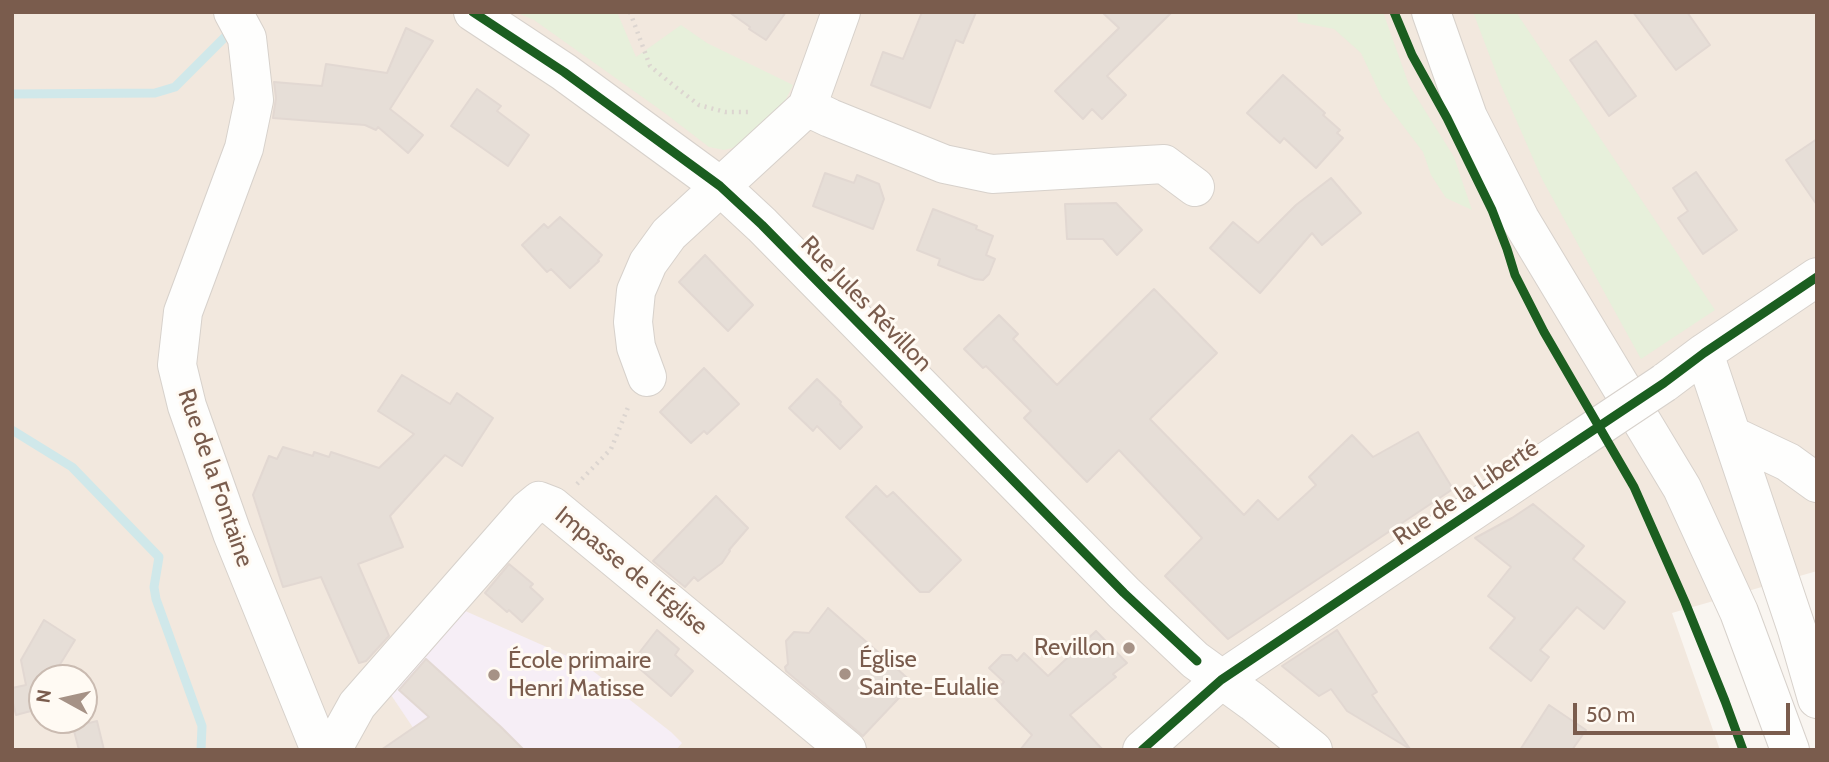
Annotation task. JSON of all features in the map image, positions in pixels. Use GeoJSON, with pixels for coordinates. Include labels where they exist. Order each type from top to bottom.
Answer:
{"type":"FeatureCollection","features":[{"type":"Feature","properties":{"kind":"street","name":"Rue Jules Révillon"},"geometry":{"type":"LineString","coordinates":[[473,12],[564,72],[720,186],[762,225],[1124,593],[1195,660],[1313,750]]}},
{"type":"Feature","properties":{"kind":"street"},"geometry":{"type":"LineString","coordinates":[[646,374],[636,347],[633,322],[636,291],[648,263],[668,234],[807,107],[841,12]]}},
{"type":"Feature","properties":{"kind":"street"},"geometry":{"type":"LineString","coordinates":[[1431,12],[1468,117],[1520,219],[1682,488],[1739,612],[1790,750]]}},
{"type":"Feature","properties":{"kind":"street","name":"Rue de la Fontaine"},"geometry":{"type":"LineString","coordinates":[[245,21],[254,100],[244,148],[183,312],[177,365],[187,406],[232,533],[320,750]]}},
{"type":"Feature","properties":{"kind":"street"},"geometry":{"type":"LineString","coordinates":[[807,107],[944,164],[992,174],[1164,164],[1195,187]]}},
{"type":"Feature","properties":{"kind":"street","name":"Rue de la Liberté"},"geometry":{"type":"LineString","coordinates":[[1142,750],[1221,680],[1664,383],[1817,276]]}},
{"type":"Feature","properties":{"kind":"street"},"geometry":{"type":"LineString","coordinates":[[1704,353],[1797,630],[1817,699]]}},
{"type":"Feature","properties":{"kind":"street"},"geometry":{"type":"LineString","coordinates":[[1733,436],[1788,462],[1817,483]]}},
{"type":"Feature","properties":{"kind":"street","name":"Impasse de l'Église"},"geometry":{"type":"LineString","coordinates":[[332,750],[357,705],[528,510],[539,501],[552,506],[844,747]]}},
{"type":"Feature","properties":{"kind":"path"},"geometry":{"type":"LineString","coordinates":[[630,12],[650,66],[673,85],[699,105],[725,112],[752,112]]}},
{"type":"Feature","properties":{"kind":"path"},"geometry":{"type":"LineString","coordinates":[[552,506],[611,449],[646,374]]}},
{"type":"Feature","properties":{"kind":"shaded area"},"geometry":{"type":"Polygon","coordinates":[[[12,12],[1817,12],[1817,571],[1672,613],[1720,750],[12,750],[12,12]]]}},
{"type":"Feature","properties":{"kind":"shaded area","name":"École primaire Henri Matisse"},"geometry":{"type":"Polygon","coordinates":[[[454,606],[576,660],[682,743],[676,750],[428,750],[383,683],[454,606]]]}},
{"type":"Feature","properties":{"kind":"green space"},"geometry":{"type":"Polygon","coordinates":[[[515,12],[617,12],[636,57],[681,25],[707,43],[793,85],[778,115],[736,147],[724,150],[709,147],[534,20],[515,12]]]}},
{"type":"Feature","properties":{"kind":"green space"},"geometry":{"type":"Polygon","coordinates":[[[1297,12],[1383,12],[1409,85],[1454,157],[1472,210],[1446,198],[1431,175],[1423,152],[1382,98],[1361,53],[1334,29],[1298,22],[1297,12]]]}},
{"type":"Feature","properties":{"kind":"green space"},"geometry":{"type":"Polygon","coordinates":[[[1473,12],[1516,12],[1715,310],[1641,359],[1542,179],[1500,83],[1473,12]]]}},
{"type":"Feature","properties":{"kind":"building"},"geometry":{"type":"Polygon","coordinates":[[[729,12],[786,12],[766,40],[729,12]]]}},
{"type":"Feature","properties":{"kind":"building"},"geometry":{"type":"Polygon","coordinates":[[[922,12],[976,12],[963,43],[956,40],[930,108],[871,85],[883,52],[903,59],[922,12]]]}},
{"type":"Feature","properties":{"kind":"building"},"geometry":{"type":"Polygon","coordinates":[[[1102,12],[1172,12],[1107,76],[1126,95],[1102,119],[1092,109],[1083,119],[1055,91],[1119,28],[1102,12]]]}},
{"type":"Feature","properties":{"kind":"building"},"geometry":{"type":"Polygon","coordinates":[[[1633,12],[1687,12],[1710,45],[1676,70],[1633,12]]]}},
{"type":"Feature","properties":{"kind":"building"},"geometry":{"type":"Polygon","coordinates":[[[406,28],[433,41],[390,109],[423,135],[408,153],[378,127],[376,130],[365,125],[273,118],[276,98],[274,82],[322,86],[326,64],[387,73],[406,28]]]}},
{"type":"Feature","properties":{"kind":"building"},"geometry":{"type":"Polygon","coordinates":[[[1596,41],[1636,96],[1609,116],[1570,60],[1596,41]]]}},
{"type":"Feature","properties":{"kind":"building"},"geometry":{"type":"Polygon","coordinates":[[[1283,75],[1325,113],[1323,115],[1340,130],[1337,133],[1343,138],[1316,168],[1284,138],[1280,143],[1247,113],[1283,75]]]}},
{"type":"Feature","properties":{"kind":"building"},"geometry":{"type":"Polygon","coordinates":[[[477,89],[501,106],[497,111],[529,135],[508,166],[451,126],[477,89]]]}},
{"type":"Feature","properties":{"kind":"building"},"geometry":{"type":"Polygon","coordinates":[[[1817,139],[1817,205],[1786,160],[1817,139]]]}},
{"type":"Feature","properties":{"kind":"building"},"geometry":{"type":"Polygon","coordinates":[[[1696,172],[1737,230],[1703,254],[1678,218],[1688,211],[1673,188],[1696,172]]]}},
{"type":"Feature","properties":{"kind":"building"},"geometry":{"type":"Polygon","coordinates":[[[825,173],[854,183],[857,175],[879,184],[884,199],[873,229],[813,206],[825,173]]]}},
{"type":"Feature","properties":{"kind":"building"},"geometry":{"type":"Polygon","coordinates":[[[1331,178],[1361,213],[1322,245],[1312,233],[1260,293],[1210,248],[1233,222],[1258,243],[1296,205],[1331,178]]]}},
{"type":"Feature","properties":{"kind":"building"},"geometry":{"type":"Polygon","coordinates":[[[1116,203],[1142,230],[1117,255],[1103,239],[1067,239],[1065,204],[1116,203]]]}},
{"type":"Feature","properties":{"kind":"building"},"geometry":{"type":"Polygon","coordinates":[[[933,209],[977,226],[976,229],[993,236],[986,255],[995,259],[989,274],[983,280],[938,265],[940,259],[917,250],[933,209]]]}},
{"type":"Feature","properties":{"kind":"building"},"geometry":{"type":"Polygon","coordinates":[[[560,217],[602,255],[570,288],[551,269],[547,272],[522,245],[544,224],[548,228],[560,217]]]}},
{"type":"Feature","properties":{"kind":"building"},"geometry":{"type":"Polygon","coordinates":[[[705,255],[753,305],[728,331],[679,282],[705,255]]]}},
{"type":"Feature","properties":{"kind":"building"},"geometry":{"type":"Polygon","coordinates":[[[1154,289],[1217,353],[1150,419],[1244,515],[1258,500],[1278,520],[1316,485],[1309,477],[1352,435],[1373,457],[1418,432],[1453,489],[1228,639],[1165,576],[1202,538],[1119,450],[1087,482],[1024,418],[1031,411],[986,366],[983,368],[964,349],[999,315],[1018,334],[1013,339],[1057,385],[1154,289]]]}},
{"type":"Feature","properties":{"kind":"building"},"geometry":{"type":"Polygon","coordinates":[[[704,368],[739,404],[707,434],[704,431],[691,443],[660,412],[704,368]]]}},
{"type":"Feature","properties":{"kind":"building"},"geometry":{"type":"Polygon","coordinates":[[[402,375],[450,404],[457,393],[493,418],[462,466],[445,455],[390,516],[403,547],[358,564],[389,636],[366,661],[359,663],[321,577],[283,587],[253,495],[269,456],[277,459],[283,447],[313,456],[314,452],[329,457],[331,452],[379,468],[414,434],[378,411],[402,375]]]}},
{"type":"Feature","properties":{"kind":"building"},"geometry":{"type":"Polygon","coordinates":[[[817,379],[862,427],[840,449],[817,426],[813,431],[789,408],[817,379]]]}},
{"type":"Feature","properties":{"kind":"building"},"geometry":{"type":"Polygon","coordinates":[[[876,486],[887,497],[893,492],[961,560],[929,592],[920,592],[846,517],[876,486]]]}},
{"type":"Feature","properties":{"kind":"building"},"geometry":{"type":"Polygon","coordinates":[[[716,496],[748,528],[729,550],[722,563],[698,581],[694,577],[685,587],[653,561],[716,496]]]}},
{"type":"Feature","properties":{"kind":"building"},"geometry":{"type":"Polygon","coordinates":[[[1533,504],[1584,546],[1573,559],[1625,602],[1604,629],[1577,607],[1540,650],[1549,657],[1531,681],[1490,648],[1515,618],[1488,596],[1511,567],[1475,538],[1533,504]]]}},
{"type":"Feature","properties":{"kind":"building"},"geometry":{"type":"Polygon","coordinates":[[[509,564],[533,584],[530,587],[543,599],[522,622],[485,593],[509,564]]]}},
{"type":"Feature","properties":{"kind":"building","name":"Église Sainte-Eulalie"},"geometry":{"type":"Polygon","coordinates":[[[828,608],[913,683],[863,736],[786,671],[786,641],[794,632],[809,633],[828,608]]]}},
{"type":"Feature","properties":{"kind":"building"},"geometry":{"type":"Polygon","coordinates":[[[44,620],[75,640],[60,664],[28,664],[28,712],[16,715],[12,688],[26,685],[21,660],[44,620]]]}},
{"type":"Feature","properties":{"kind":"building"},"geometry":{"type":"Polygon","coordinates":[[[657,630],[679,649],[675,655],[693,671],[671,696],[632,662],[657,630]]]}},
{"type":"Feature","properties":{"kind":"building"},"geometry":{"type":"Polygon","coordinates":[[[1337,630],[1377,692],[1372,695],[1410,749],[1347,711],[1331,689],[1319,696],[1282,666],[1337,630]]]}},
{"type":"Feature","properties":{"kind":"building"},"geometry":{"type":"Polygon","coordinates":[[[1096,631],[1127,663],[1113,674],[1116,677],[1070,715],[1103,750],[1020,750],[1032,735],[992,695],[1004,682],[989,668],[1002,655],[1011,655],[1017,661],[1024,653],[1048,676],[1096,631]]]}},
{"type":"Feature","properties":{"kind":"building"},"geometry":{"type":"Polygon","coordinates":[[[426,659],[524,750],[381,750],[429,717],[399,690],[426,659]]]}},
{"type":"Feature","properties":{"kind":"building"},"geometry":{"type":"Polygon","coordinates":[[[1549,705],[1586,730],[1572,750],[1520,750],[1549,705]]]}},
{"type":"Feature","properties":{"kind":"building"},"geometry":{"type":"Polygon","coordinates":[[[98,725],[104,750],[79,750],[75,734],[98,734],[98,725]]]}},
{"type":"Feature","properties":{"kind":"waterway"},"geometry":{"type":"LineString","coordinates":[[12,94],[155,93],[175,87],[228,34]]}},
{"type":"Feature","properties":{"kind":"waterway"},"geometry":{"type":"LineString","coordinates":[[12,430],[72,467],[159,557],[154,587],[156,599],[202,726],[201,750]]}},
{"type":"Feature","properties":{"kind":"cycle path"},"geometry":{"type":"LineString","coordinates":[[473,12],[564,72],[720,186],[762,225],[1124,593],[1197,661]]}},
{"type":"Feature","properties":{"kind":"cycle path"},"geometry":{"type":"LineString","coordinates":[[1394,12],[1412,55],[1447,118],[1492,210],[1515,275],[1544,332],[1634,487],[1685,602],[1743,750]]}},
{"type":"Feature","properties":{"kind":"cycle path"},"geometry":{"type":"LineString","coordinates":[[1142,750],[1221,680],[1664,383],[1817,277]]}},
{"type":"Feature","properties":{"kind":"place","name":"Revillon"},"geometry":{"type":"Point","coordinates":[1129,648]}},
{"type":"Feature","properties":{"kind":"place","name":"Église Sainte-Eulalie"},"geometry":{"type":"Point","coordinates":[845,674]}},
{"type":"Feature","properties":{"kind":"place","name":"École primaire Henri Matisse"},"geometry":{"type":"Point","coordinates":[494,675]}}]}
